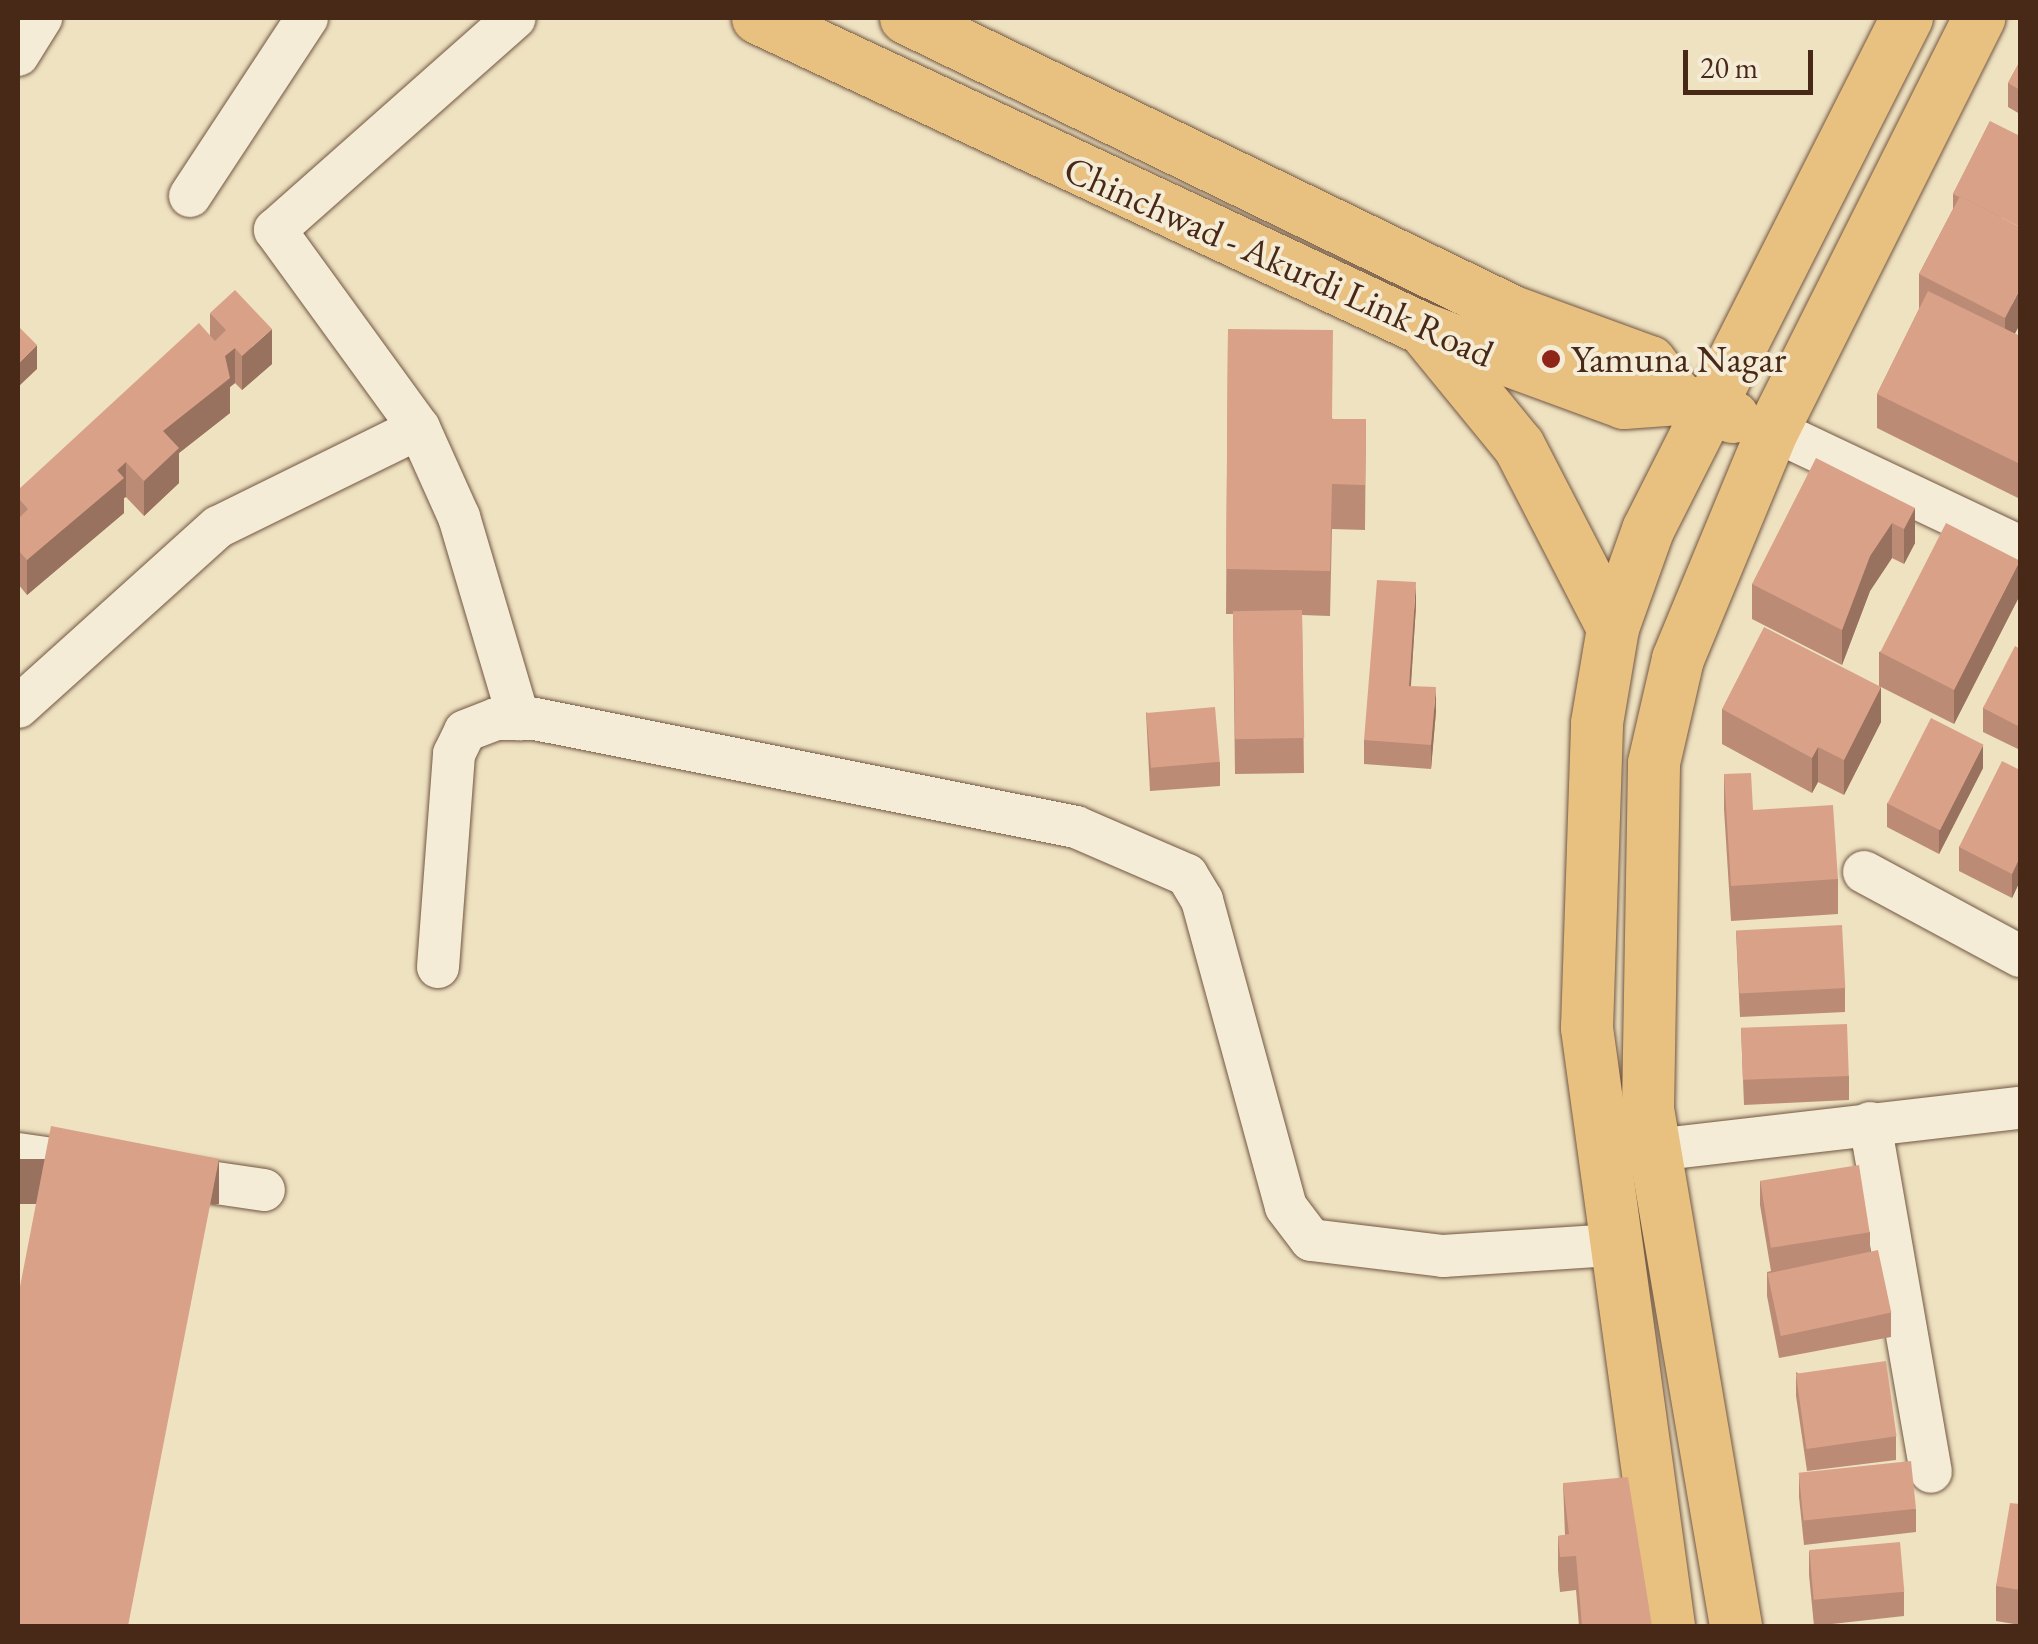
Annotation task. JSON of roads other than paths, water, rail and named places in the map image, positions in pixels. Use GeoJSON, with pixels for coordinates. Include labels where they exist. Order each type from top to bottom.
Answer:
{"type":"FeatureCollection","features":[{"type":"Feature","properties":{"kind":"main road","name":"Chinchwad - Akurdi Link Road"},"geometry":{"type":"LineString","coordinates":[[758,18],[1423,330],[1624,403],[1691,403]]}},
{"type":"Feature","properties":{"kind":"main road","name":"Chinchwad - Akurdi Link Road"},"geometry":{"type":"LineString","coordinates":[[906,18],[1514,312],[1650,362],[1691,403]]}},
{"type":"Feature","properties":{"kind":"main road"},"geometry":{"type":"LineString","coordinates":[[1669,1626],[1587,1028],[1597,723],[1613,628],[1691,403],[1907,18]]}},
{"type":"Feature","properties":{"kind":"main road"},"geometry":{"type":"LineString","coordinates":[[1736,1626],[1655,1150],[1654,763],[1678,659],[1772,430],[1965,23]]}},
{"type":"Feature","properties":{"kind":"main road"},"geometry":{"type":"LineString","coordinates":[[1423,330],[1519,446],[1613,628]]}},
{"type":"Feature","properties":{"kind":"main road"},"geometry":{"type":"LineString","coordinates":[[1691,403],[1772,430]]}},
{"type":"Feature","properties":{"kind":"street"},"geometry":{"type":"LineString","coordinates":[[18,55],[41,18]]}},
{"type":"Feature","properties":{"kind":"street"},"geometry":{"type":"LineString","coordinates":[[190,196],[306,18]]}},
{"type":"Feature","properties":{"kind":"street"},"geometry":{"type":"LineString","coordinates":[[514,18],[274,230],[419,428],[459,517],[520,719]]}},
{"type":"Feature","properties":{"kind":"street"},"geometry":{"type":"LineString","coordinates":[[18,707],[218,527],[419,428]]}},
{"type":"Feature","properties":{"kind":"street"},"geometry":{"type":"LineString","coordinates":[[1772,430],[2020,547]]}},
{"type":"Feature","properties":{"kind":"street"},"geometry":{"type":"LineString","coordinates":[[438,967],[454,754],[465,731],[520,719],[1076,827],[1146,854],[1187,875],[1202,900],[1286,1207],[1311,1240],[1443,1256],[1615,1245]]}},
{"type":"Feature","properties":{"kind":"street"},"geometry":{"type":"LineString","coordinates":[[1864,872],[2020,956]]}},
{"type":"Feature","properties":{"kind":"street"},"geometry":{"type":"LineString","coordinates":[[1655,1150],[2020,1108]]}},
{"type":"Feature","properties":{"kind":"street"},"geometry":{"type":"LineString","coordinates":[[1870,1123],[1931,1472]]}},
{"type":"Feature","properties":{"kind":"street"},"geometry":{"type":"LineString","coordinates":[[18,1154],[264,1190]]}},
{"type":"Feature","properties":{"kind":"place","name":"Yamuna Nagar"},"geometry":{"type":"Point","coordinates":[1551,359]}}]}
